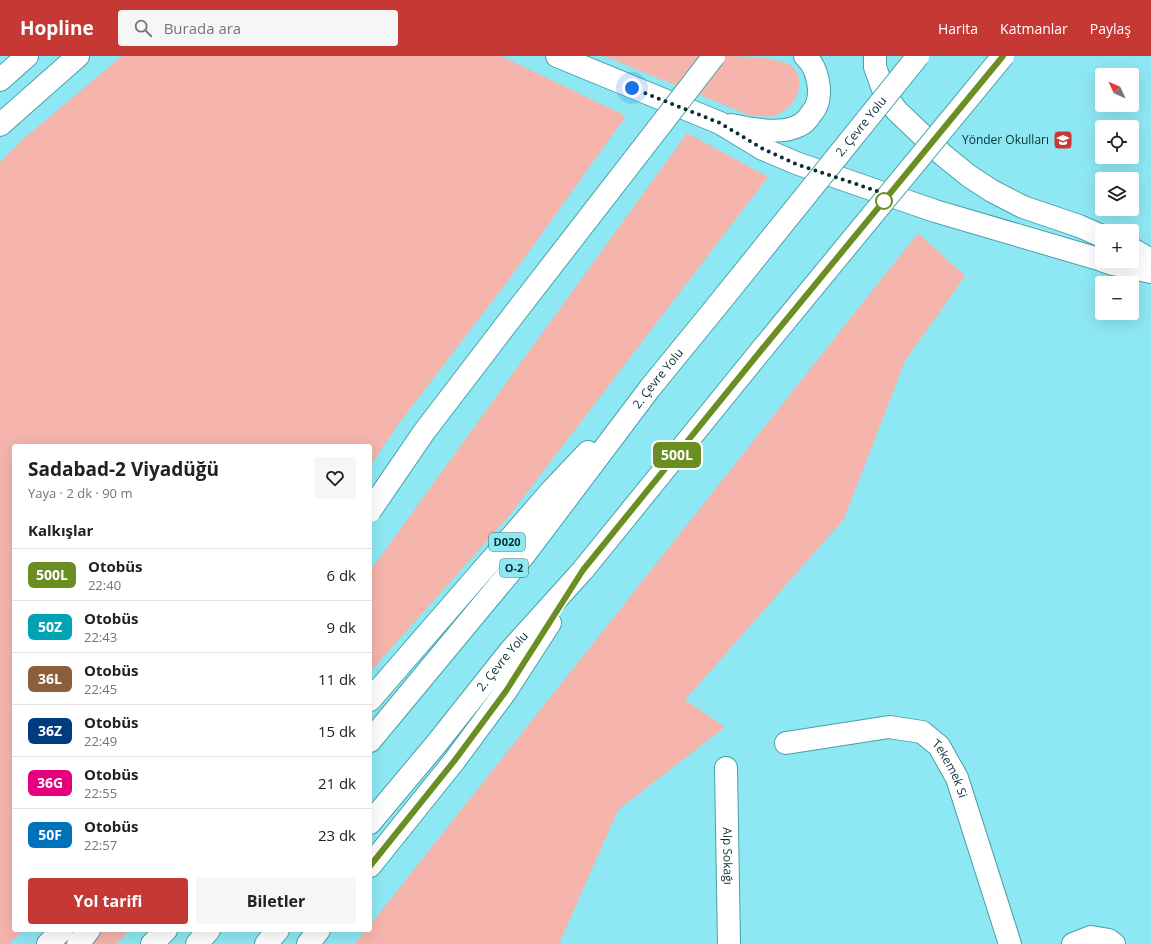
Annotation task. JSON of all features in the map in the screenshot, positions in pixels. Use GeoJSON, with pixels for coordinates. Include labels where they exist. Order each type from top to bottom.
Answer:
{"type":"FeatureCollection","features":[{"type":"Feature","properties":{"kind":"main road"},"geometry":{"type":"LineString","coordinates":[[0,80],[27,56]]}},
{"type":"Feature","properties":{"kind":"main road"},"geometry":{"type":"LineString","coordinates":[[0,126],[78,56]]}},
{"type":"Feature","properties":{"kind":"main road"},"geometry":{"type":"LineString","coordinates":[[557,56],[720,123],[763,149],[796,164],[935,211],[1095,259]]}},
{"type":"Feature","properties":{"kind":"main road"},"geometry":{"type":"LineString","coordinates":[[372,508],[434,420],[714,56]]}},
{"type":"Feature","properties":{"kind":"main road"},"geometry":{"type":"LineString","coordinates":[[720,123],[754,130],[780,130],[797,127],[807,120],[815,110],[819,98],[815,68],[810,60],[805,56]]}},
{"type":"Feature","properties":{"kind":"main road"},"geometry":{"type":"LineString","coordinates":[[875,56],[875,67],[884,92],[896,110],[943,155],[969,176],[992,191],[1023,207],[1095,233]]}},
{"type":"Feature","properties":{"kind":"main road","name":"2. Çevre Yolu"},"geometry":{"type":"LineString","coordinates":[[372,739],[526,554],[650,388],[918,56]]}},
{"type":"Feature","properties":{"kind":"main road","name":"2. Çevre Yolu"},"geometry":{"type":"LineString","coordinates":[[372,821],[437,743],[510,651],[583,570],[1003,56]]}},
{"type":"Feature","properties":{"kind":"main road"},"geometry":{"type":"LineString","coordinates":[[1139,253],[1151,260]]}},
{"type":"Feature","properties":{"kind":"main road"},"geometry":{"type":"LineString","coordinates":[[1132,268],[1151,272]]}},
{"type":"Feature","properties":{"kind":"main road","name":"D020"},"geometry":{"type":"LineString","coordinates":[[372,698],[552,490],[650,388]]}},
{"type":"Feature","properties":{"kind":"main road"},"geometry":{"type":"LineString","coordinates":[[372,864],[455,760],[506,691],[583,570]]}},
{"type":"Feature","properties":{"kind":"main road","name":"Tekemek Si"},"geometry":{"type":"LineString","coordinates":[[786,742],[889,727],[922,732],[939,746],[957,778],[1010,944]]}},
{"type":"Feature","properties":{"kind":"main road","name":"Alp Sokağı"},"geometry":{"type":"LineString","coordinates":[[726,768],[729,944]]}},
{"type":"Feature","properties":{"kind":"main road"},"geometry":{"type":"LineString","coordinates":[[48,944],[60,932]]}},
{"type":"Feature","properties":{"kind":"main road"},"geometry":{"type":"LineString","coordinates":[[78,944],[87,932]]}},
{"type":"Feature","properties":{"kind":"main road"},"geometry":{"type":"LineString","coordinates":[[152,944],[164,932]]}},
{"type":"Feature","properties":{"kind":"main road"},"geometry":{"type":"LineString","coordinates":[[197,944],[207,932]]}},
{"type":"Feature","properties":{"kind":"main road"},"geometry":{"type":"LineString","coordinates":[[266,944],[276,932]]}},
{"type":"Feature","properties":{"kind":"main road"},"geometry":{"type":"LineString","coordinates":[[308,944],[317,932]]}},
{"type":"Feature","properties":{"kind":"main road"},"geometry":{"type":"LineString","coordinates":[[1073,944],[1091,937],[1109,940],[1114,944]]}},
{"type":"Feature","properties":{"kind":"shaded area"},"geometry":{"type":"Polygon","coordinates":[[[122,56],[501,56],[626,116],[510,278],[400,422],[372,463],[372,444],[12,444],[12,932],[21,932],[9,944],[0,944],[0,162],[22,140],[122,56]]]}},
{"type":"Feature","properties":{"kind":"shaded area"},"geometry":{"type":"Polygon","coordinates":[[[604,56],[737,56],[775,60],[784,62],[792,67],[797,73],[799,89],[791,105],[784,111],[770,116],[749,115],[604,56]]]}},
{"type":"Feature","properties":{"kind":"shaded area"},"geometry":{"type":"Polygon","coordinates":[[[687,133],[768,177],[509,516],[372,670],[372,568],[687,133]]]}},
{"type":"Feature","properties":{"kind":"shaded area"},"geometry":{"type":"Polygon","coordinates":[[[918,233],[965,276],[905,361],[844,519],[685,700],[725,727],[618,810],[559,944],[355,944],[364,932],[372,932],[372,922],[918,233]]]}},
{"type":"Feature","properties":{"kind":"shaded area"},"geometry":{"type":"Polygon","coordinates":[[[97,932],[127,932],[116,944],[88,944],[97,932]]]}},
{"type":"Feature","properties":{"kind":"bus line","name":"500L"},"geometry":{"type":"LineString","coordinates":[[372,864],[455,760],[506,691],[583,570],[1003,56]]}},
{"type":"Feature","properties":{"kind":"place","name":"Yönder Okulları"},"geometry":{"type":"Point","coordinates":[1063,140]}},
{"type":"Feature","properties":{"kind":"route"},"geometry":{"type":"LineString","coordinates":[[632,88],[720,123],[763,149],[796,164],[880,192],[884,201]]}}]}
